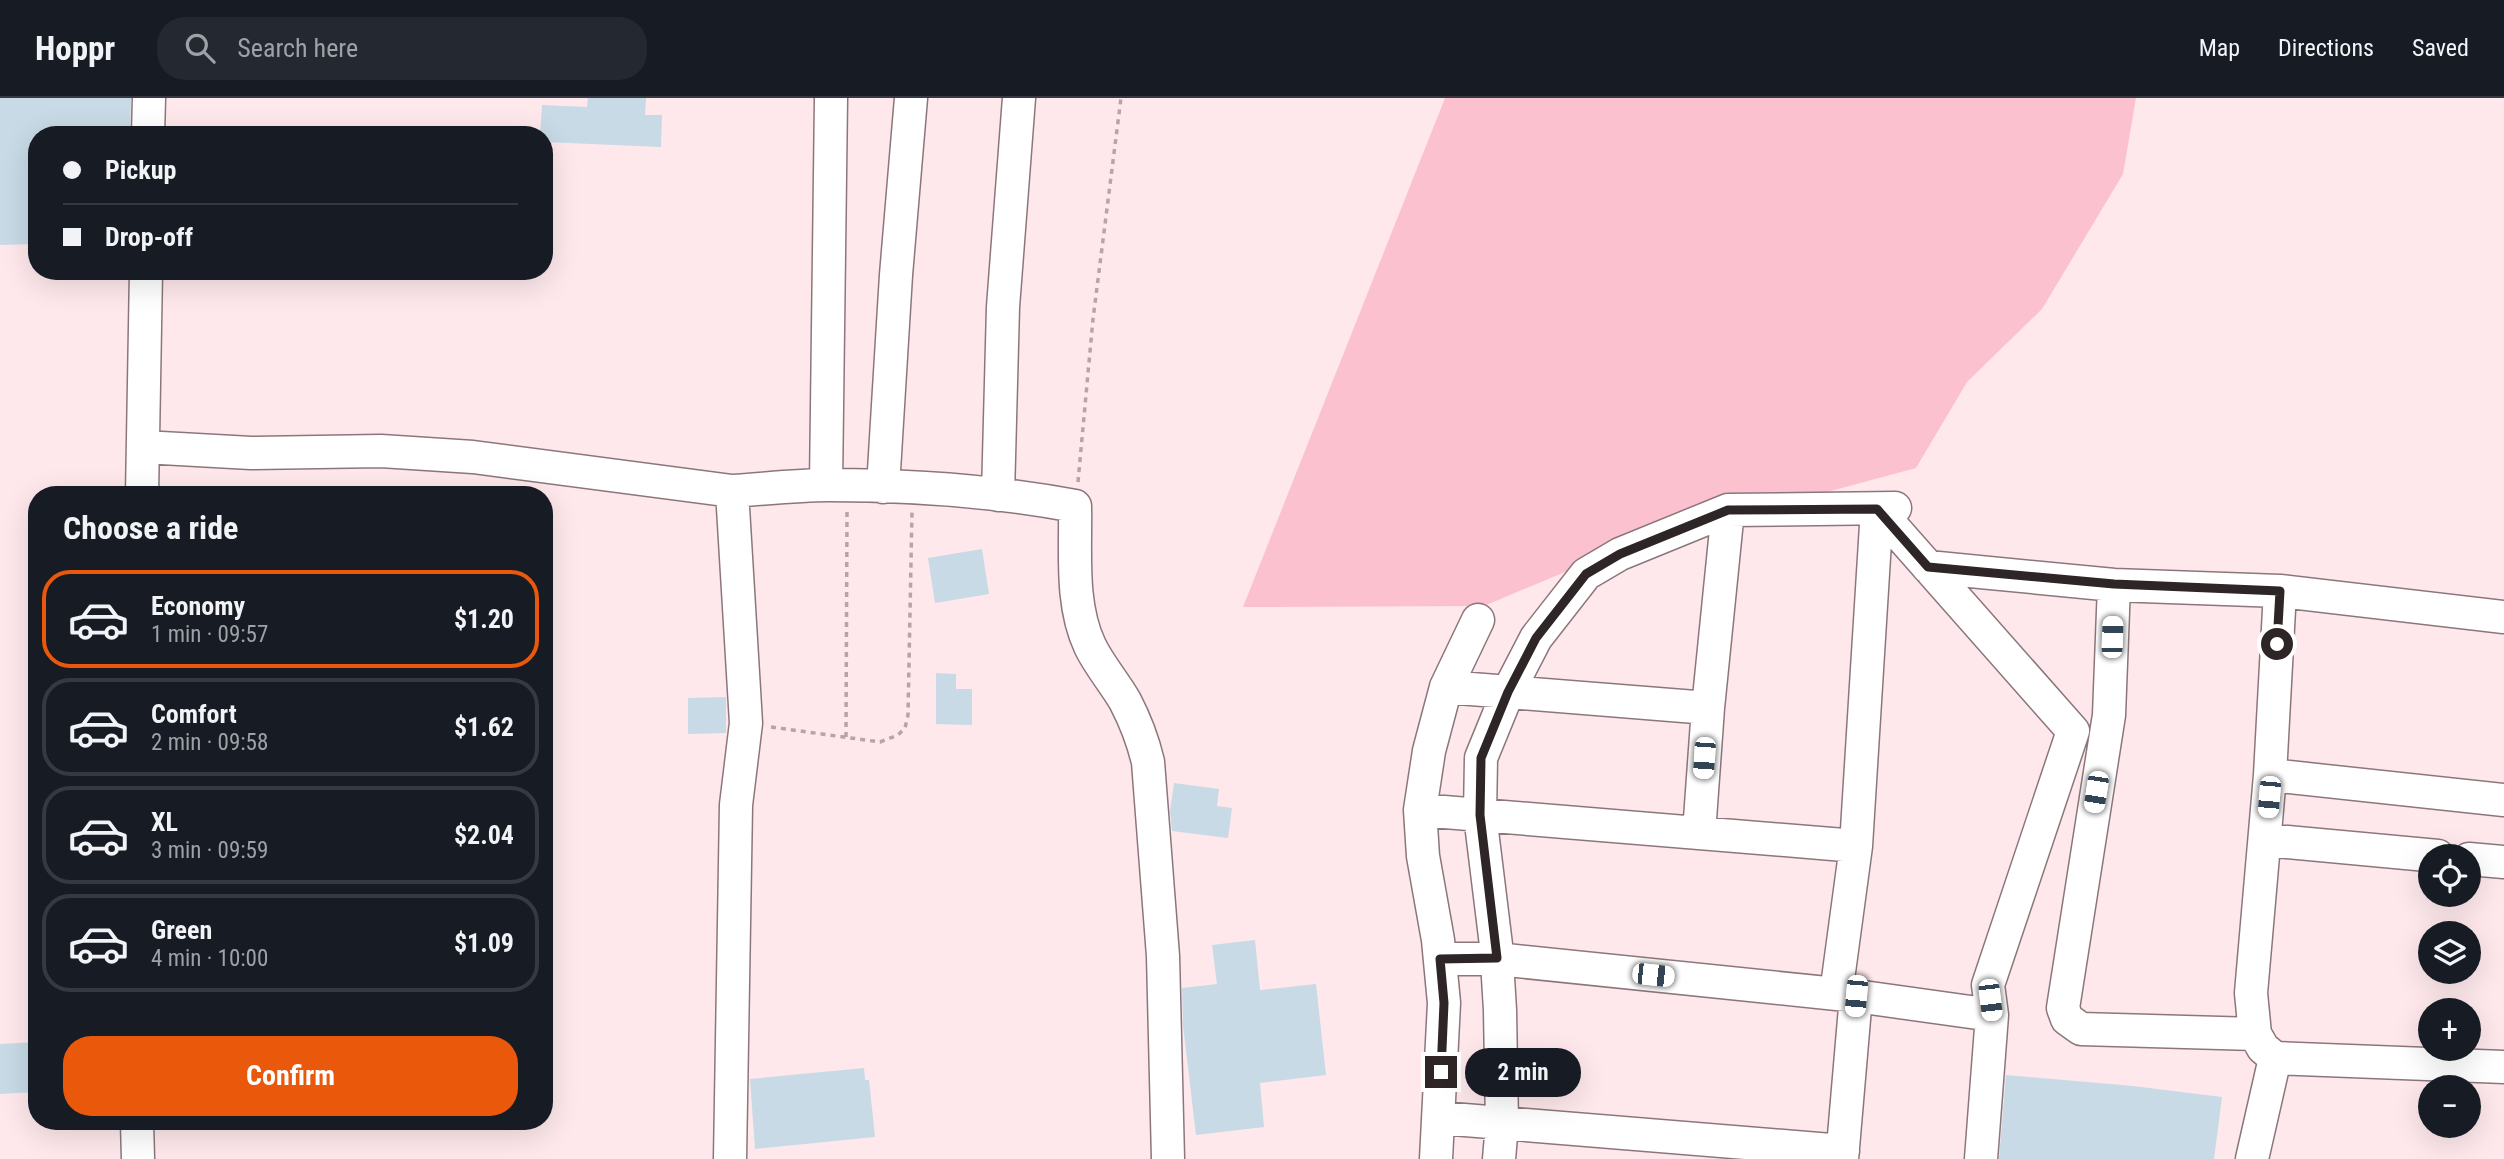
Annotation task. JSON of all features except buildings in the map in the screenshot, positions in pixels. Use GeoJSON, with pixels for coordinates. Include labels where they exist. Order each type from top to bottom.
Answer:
{"type":"FeatureCollection","features":[{"type":"Feature","properties":{"kind":"street"},"geometry":{"type":"LineString","coordinates":[[148,126],[149,98]]}},
{"type":"Feature","properties":{"kind":"street"},"geometry":{"type":"LineString","coordinates":[[831,98],[837,485]]}},
{"type":"Feature","properties":{"kind":"street"},"geometry":{"type":"LineString","coordinates":[[898,488],[896,275],[911,98]]}},
{"type":"Feature","properties":{"kind":"street"},"geometry":{"type":"LineString","coordinates":[[998,495],[1003,307],[1019,98]]}},
{"type":"Feature","properties":{"kind":"street"},"geometry":{"type":"LineString","coordinates":[[142,486],[146,280]]}},
{"type":"Feature","properties":{"kind":"street"},"geometry":{"type":"LineString","coordinates":[[143,447],[251,453],[381,451],[473,457],[732,491],[837,485],[998,495],[1075,506],[1078,603],[1082,623],[1090,646],[1126,704],[1143,742],[1148,762],[1163,956],[1168,1159]]}},
{"type":"Feature","properties":{"kind":"street"},"geometry":{"type":"LineString","coordinates":[[730,1159],[736,805],[746,723],[732,491]]}},
{"type":"Feature","properties":{"kind":"street"},"geometry":{"type":"LineString","coordinates":[[1499,1159],[1502,1124],[1497,958],[1480,815],[1481,758],[1508,692],[1536,638],[1586,574],[1620,554],[1728,510],[1886,509]]}},
{"type":"Feature","properties":{"kind":"street"},"geometry":{"type":"LineString","coordinates":[[1886,509],[1928,567],[2073,731],[1988,985],[1992,1015],[1981,1159]]}},
{"type":"Feature","properties":{"kind":"street"},"geometry":{"type":"LineString","coordinates":[[1440,1118],[1843,1155],[1846,995],[1856,846],[1886,509]]}},
{"type":"Feature","properties":{"kind":"street"},"geometry":{"type":"LineString","coordinates":[[1699,833],[1708,708],[1728,510]]}},
{"type":"Feature","properties":{"kind":"street"},"geometry":{"type":"LineString","coordinates":[[1928,567],[2114,584],[2280,591],[2504,617]]}},
{"type":"Feature","properties":{"kind":"street"},"geometry":{"type":"LineString","coordinates":[[2114,584],[2109,715],[2063,1008],[2067,1019],[2081,1029],[2504,1068]]}},
{"type":"Feature","properties":{"kind":"street"},"geometry":{"type":"LineString","coordinates":[[2252,1159],[2265,1046],[2251,993],[2270,775],[2280,591]]}},
{"type":"Feature","properties":{"kind":"street"},"geometry":{"type":"LineString","coordinates":[[1436,1159],[1444,1003],[1440,959],[1423,856],[1420,810],[1429,751],[1446,687],[1478,620]]}},
{"type":"Feature","properties":{"kind":"street"},"geometry":{"type":"LineString","coordinates":[[1446,687],[1708,708]]}},
{"type":"Feature","properties":{"kind":"street"},"geometry":{"type":"LineString","coordinates":[[2270,775],[2504,800]]}},
{"type":"Feature","properties":{"kind":"street"},"geometry":{"type":"LineString","coordinates":[[1420,810],[1856,846]]}},
{"type":"Feature","properties":{"kind":"street"},"geometry":{"type":"LineString","coordinates":[[2265,840],[2418,854]]}},
{"type":"Feature","properties":{"kind":"street"},"geometry":{"type":"LineString","coordinates":[[2481,860],[2504,862]]}},
{"type":"Feature","properties":{"kind":"street"},"geometry":{"type":"LineString","coordinates":[[1440,959],[1497,958],[1846,995],[1992,1015]]}},
{"type":"Feature","properties":{"kind":"street"},"geometry":{"type":"LineString","coordinates":[[137,1130],[138,1159]]}},
{"type":"Feature","properties":{"kind":"path"},"geometry":{"type":"LineString","coordinates":[[1075,506],[1093,319],[1121,98]]}},
{"type":"Feature","properties":{"kind":"path"},"geometry":{"type":"LineString","coordinates":[[837,485],[846,737]]}},
{"type":"Feature","properties":{"kind":"path"},"geometry":{"type":"LineString","coordinates":[[746,723],[880,742],[898,735],[905,728],[908,715],[898,488]]}},
{"type":"Feature","properties":{"kind":"shaded area"},"geometry":{"type":"Polygon","coordinates":[[[1445,98],[2136,98],[2123,174],[2042,309],[1967,382],[1916,468],[1624,547],[1484,606],[1243,607],[1445,98]]]}},
{"type":"Feature","properties":{"kind":"route"},"geometry":{"type":"LineString","coordinates":[[1441,1072],[1444,1003],[1440,959],[1497,958],[1480,815],[1481,758],[1508,692],[1536,638],[1586,574],[1620,554],[1728,510],[1877,509],[1928,567],[2114,584],[2280,591],[2277,644]]}}]}
